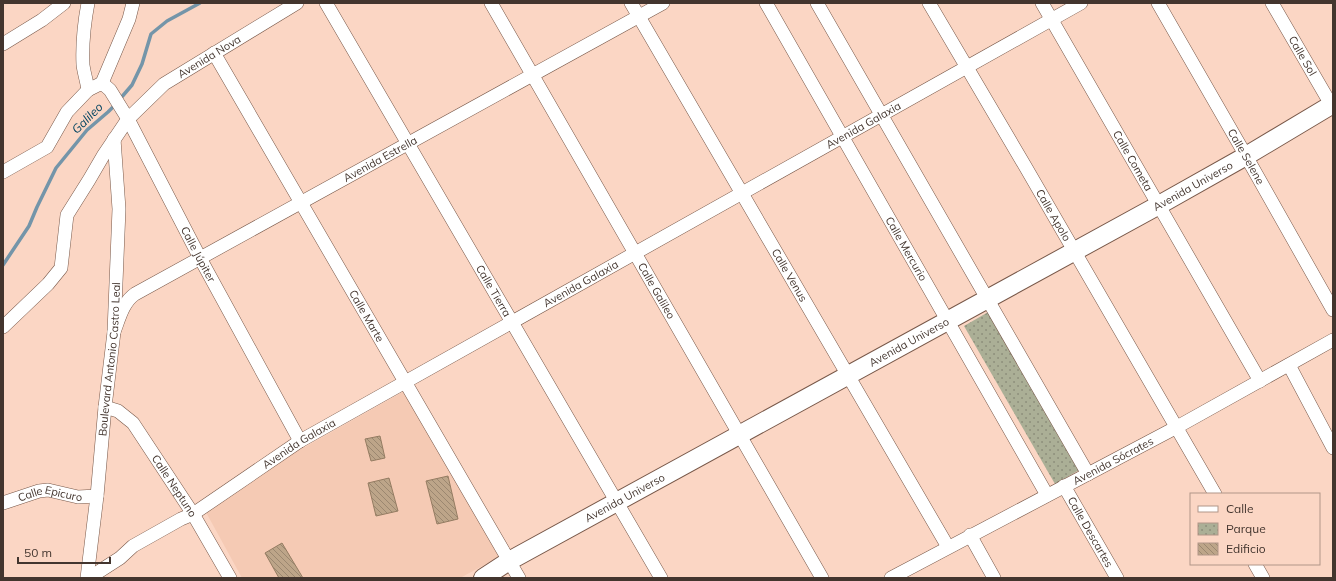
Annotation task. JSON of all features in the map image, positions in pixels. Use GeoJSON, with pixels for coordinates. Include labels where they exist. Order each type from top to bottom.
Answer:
{"type":"FeatureCollection","features":[{"type":"Feature","properties":{"kind":"street"},"geometry":{"type":"LineString","coordinates":[[3,44],[42,20],[64,3]]}},
{"type":"Feature","properties":{"kind":"street"},"geometry":{"type":"LineString","coordinates":[[88,3],[83,29],[83,67],[88,90]]}},
{"type":"Feature","properties":{"kind":"street"},"geometry":{"type":"LineString","coordinates":[[3,172],[47,147],[67,112],[88,90],[106,86],[133,3]]}},
{"type":"Feature","properties":{"kind":"street","name":"Avenida Nova"},"geometry":{"type":"LineString","coordinates":[[3,327],[48,284],[61,268],[67,215],[114,139],[125,114],[164,84],[297,3]]}},
{"type":"Feature","properties":{"kind":"street","name":"Calle Tierra"},"geometry":{"type":"LineString","coordinates":[[326,3],[661,578]]}},
{"type":"Feature","properties":{"kind":"street","name":"Calle Galileo"},"geometry":{"type":"LineString","coordinates":[[491,3],[822,578]]}},
{"type":"Feature","properties":{"kind":"street","name":"Calle Venus"},"geometry":{"type":"LineString","coordinates":[[631,3],[948,547]]}},
{"type":"Feature","properties":{"kind":"street","name":"Avenida Estrella"},"geometry":{"type":"LineString","coordinates":[[114,332],[123,309],[130,297],[663,3]]}},
{"type":"Feature","properties":{"kind":"street","name":"Calle Mercurio"},"geometry":{"type":"LineString","coordinates":[[766,3],[1047,496]]}},
{"type":"Feature","properties":{"kind":"street"},"geometry":{"type":"LineString","coordinates":[[818,3],[1088,474]]}},
{"type":"Feature","properties":{"kind":"street","name":"Calle Apolo"},"geometry":{"type":"LineString","coordinates":[[929,3],[1214,493]]}},
{"type":"Feature","properties":{"kind":"street","name":"Calle Cometa"},"geometry":{"type":"LineString","coordinates":[[1042,3],[1260,381]]}},
{"type":"Feature","properties":{"kind":"street","name":"Avenida Galaxia"},"geometry":{"type":"LineString","coordinates":[[88,578],[120,558],[133,546],[181,519],[193,514],[300,441],[636,254],[1081,3]]}},
{"type":"Feature","properties":{"kind":"street","name":"Calle Selene"},"geometry":{"type":"LineString","coordinates":[[1158,3],[1333,310]]}},
{"type":"Feature","properties":{"kind":"street","name":"Calle Sol"},"geometry":{"type":"LineString","coordinates":[[1272,3],[1332,105]]}},
{"type":"Feature","properties":{"kind":"street","name":"Calle Marte"},"geometry":{"type":"LineString","coordinates":[[214,53],[519,578]]}},
{"type":"Feature","properties":{"kind":"street","name":"Calle Júpiter"},"geometry":{"type":"LineString","coordinates":[[106,86],[125,114],[200,258],[300,441]]}},
{"type":"Feature","properties":{"kind":"street","name":"Avenida Universo"},"geometry":{"type":"LineString","coordinates":[[483,578],[509,561],[1159,205],[1332,105]]}},
{"type":"Feature","properties":{"kind":"street","name":"Boulevard Antonio Castro Leal"},"geometry":{"type":"LineString","coordinates":[[88,578],[114,332],[119,209],[114,139]]}},
{"type":"Feature","properties":{"kind":"street","name":"Avenida Sócrates"},"geometry":{"type":"LineString","coordinates":[[891,578],[1177,427],[1333,340]]}},
{"type":"Feature","properties":{"kind":"street"},"geometry":{"type":"LineString","coordinates":[[1288,365],[1333,448]]}},
{"type":"Feature","properties":{"kind":"street","name":"Calle Neptuno"},"geometry":{"type":"LineString","coordinates":[[105,408],[118,411],[133,423],[193,514],[230,578]]}},
{"type":"Feature","properties":{"kind":"street","name":"Calle Descartes"},"geometry":{"type":"LineString","coordinates":[[1064,486],[1117,578]]}},
{"type":"Feature","properties":{"kind":"street","name":"Calle Epicuro"},"geometry":{"type":"LineString","coordinates":[[3,503],[39,491],[48,490],[78,497],[97,496]]}},
{"type":"Feature","properties":{"kind":"street"},"geometry":{"type":"LineString","coordinates":[[970,535],[994,578]]}},
{"type":"Feature","properties":{"kind":"street"},"geometry":{"type":"LineString","coordinates":[[1256,565],[1263,578]]}},
{"type":"Feature","properties":{"kind":"shaded area"},"geometry":{"type":"Polygon","coordinates":[[[408,389],[501,556],[460,578],[242,578],[202,505],[408,389]]]}},
{"type":"Feature","properties":{"kind":"green space"},"geometry":{"type":"Polygon","coordinates":[[[990,311],[1081,469],[1055,484],[964,326],[990,311]]]}},
{"type":"Feature","properties":{"kind":"building"},"geometry":{"type":"Polygon","coordinates":[[[380,436],[385,458],[371,461],[365,439],[380,436]]]}},
{"type":"Feature","properties":{"kind":"building"},"geometry":{"type":"Polygon","coordinates":[[[448,476],[458,519],[437,524],[426,481],[448,476]]]}},
{"type":"Feature","properties":{"kind":"building"},"geometry":{"type":"Polygon","coordinates":[[[389,478],[398,511],[376,516],[368,483],[389,478]]]}},
{"type":"Feature","properties":{"kind":"building"},"geometry":{"type":"Polygon","coordinates":[[[282,543],[303,578],[279,578],[265,553],[282,543]]]}},
{"type":"Feature","properties":{"kind":"waterway","name":"Galileo"},"geometry":{"type":"LineString","coordinates":[[120,99],[132,85],[142,64],[151,34],[167,21],[200,3]]}},
{"type":"Feature","properties":{"kind":"waterway","name":"Galileo"},"geometry":{"type":"LineString","coordinates":[[3,265],[29,226],[56,168],[87,130],[116,104]]}}]}
